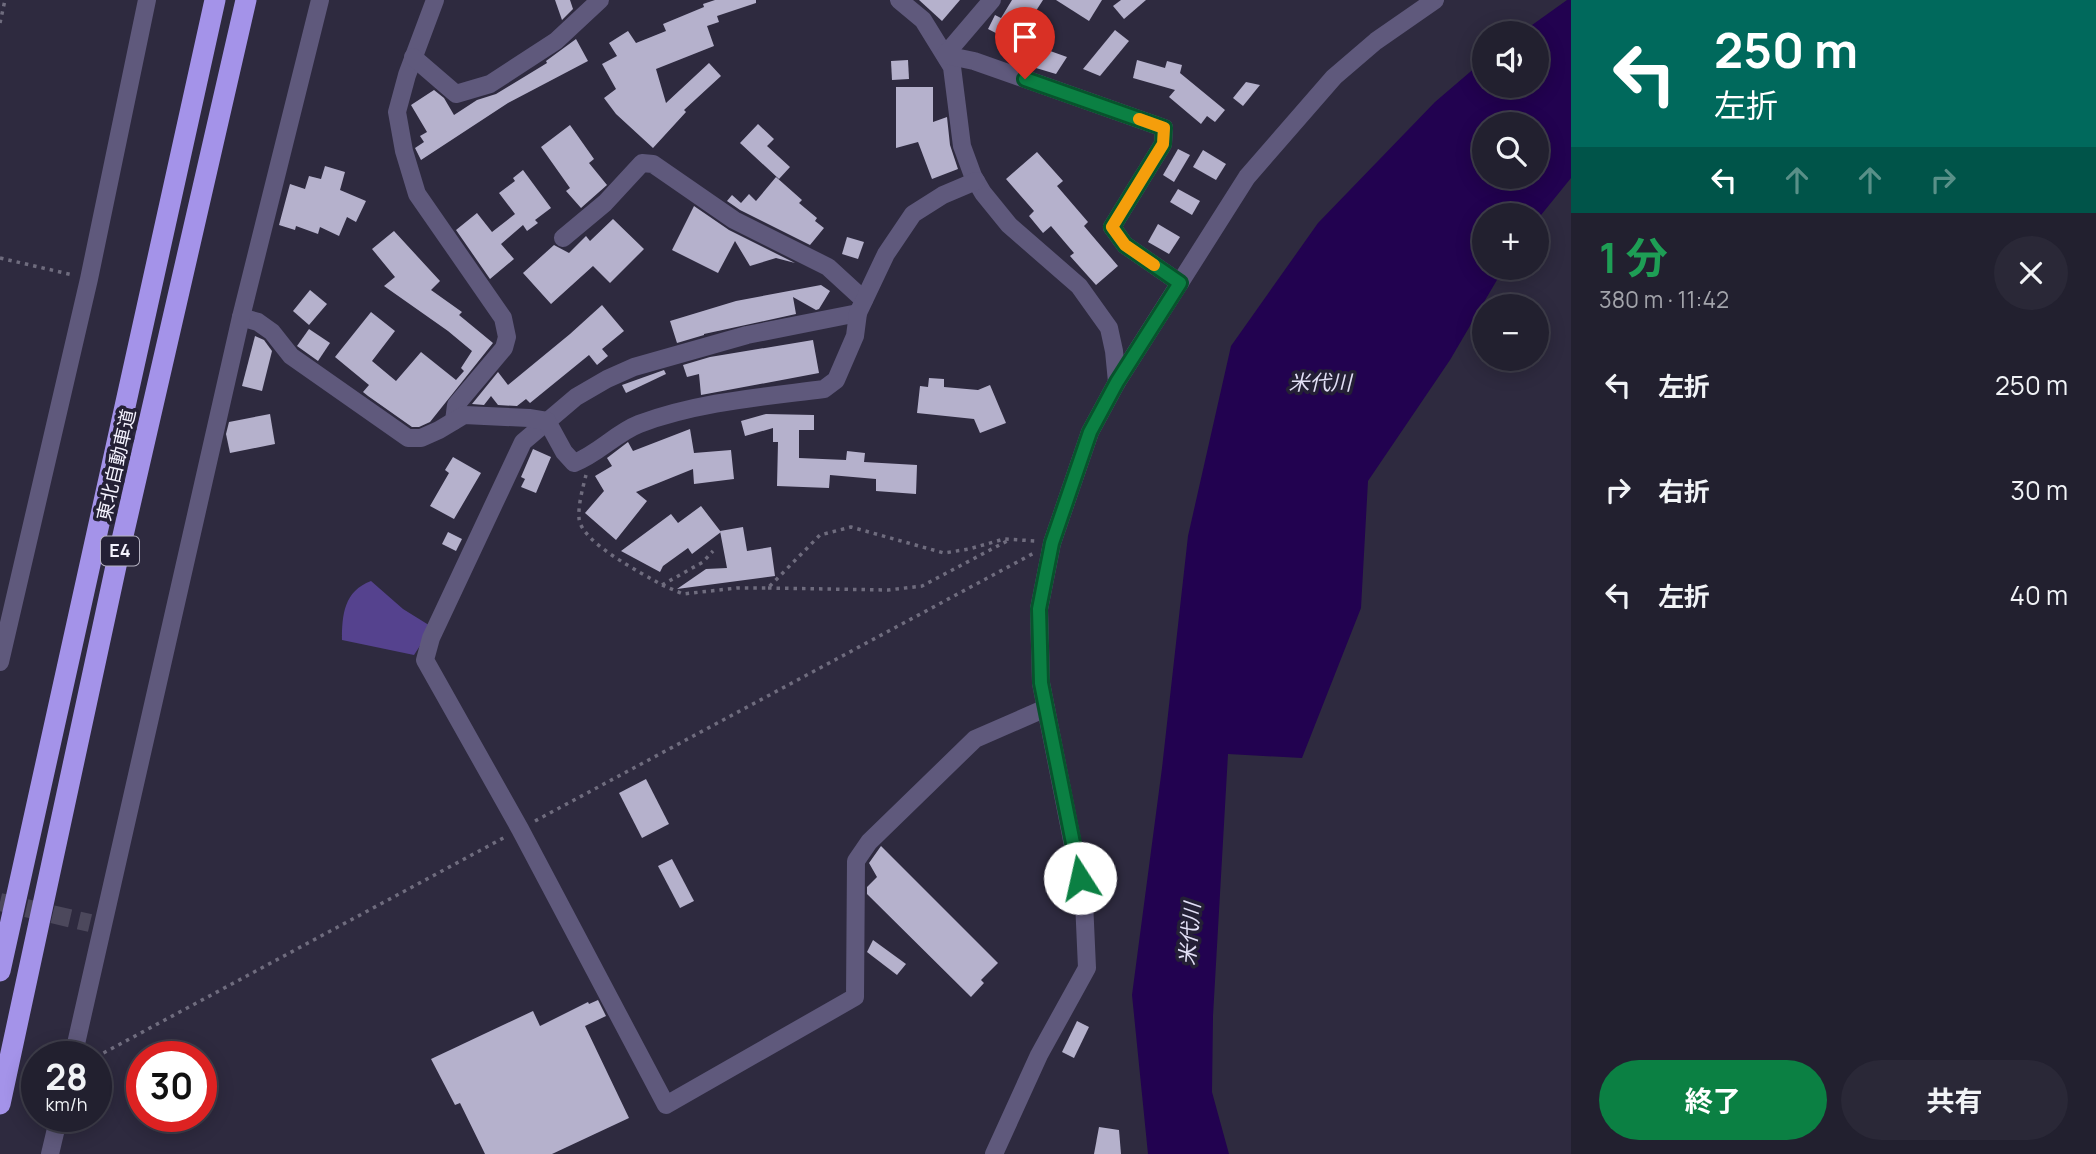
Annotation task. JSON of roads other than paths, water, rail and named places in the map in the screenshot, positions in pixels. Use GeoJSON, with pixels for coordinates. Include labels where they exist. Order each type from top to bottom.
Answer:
{"type":"FeatureCollection","features":[{"type":"Feature","properties":{"kind":"highway","name":"東北自動車道"},"geometry":{"type":"LineString","coordinates":[[0,971],[215,0]]}},
{"type":"Feature","properties":{"kind":"highway","name":"東北自動車道"},"geometry":{"type":"LineString","coordinates":[[0,1104],[116,566],[246,0]]}},
{"type":"Feature","properties":{"kind":"street"},"geometry":{"type":"LineString","coordinates":[[0,662],[89,279],[147,0]]}},
{"type":"Feature","properties":{"kind":"street"},"geometry":{"type":"LineString","coordinates":[[76,1041],[96,925],[241,317],[320,0]]}},
{"type":"Feature","properties":{"kind":"street"},"geometry":{"type":"LineString","coordinates":[[435,0],[413,57],[397,112],[404,151],[417,194],[503,318],[507,337],[505,348],[456,405],[454,421]]}},
{"type":"Feature","properties":{"kind":"street"},"geometry":{"type":"LineString","coordinates":[[413,57],[456,94],[490,83],[556,40],[600,0]]}},
{"type":"Feature","properties":{"kind":"street"},"geometry":{"type":"LineString","coordinates":[[900,0],[923,20],[952,67],[962,146],[976,181],[1009,225],[1079,286],[1109,328],[1117,382]]}},
{"type":"Feature","properties":{"kind":"street"},"geometry":{"type":"LineString","coordinates":[[945,55],[992,0]]}},
{"type":"Feature","properties":{"kind":"street"},"geometry":{"type":"LineString","coordinates":[[994,1154],[1040,1055],[1087,968],[1084,901],[1041,683],[1039,609],[1052,543],[1090,432],[1117,382],[1247,177],[1334,77],[1376,41],[1435,0]]}},
{"type":"Feature","properties":{"kind":"street"},"geometry":{"type":"LineString","coordinates":[[945,55],[974,61],[1164,128],[1163,144],[1112,227],[1125,245],[1180,283]]}},
{"type":"Feature","properties":{"kind":"street"},"geometry":{"type":"LineString","coordinates":[[563,238],[605,203],[642,163],[653,164],[734,220],[828,267],[861,307]]}},
{"type":"Feature","properties":{"kind":"street"},"geometry":{"type":"LineString","coordinates":[[548,421],[564,452],[575,463],[591,456],[636,425],[690,408],[824,389],[836,380],[855,336],[861,307],[886,254],[913,214],[943,195],[976,181]]}},
{"type":"Feature","properties":{"kind":"street"},"geometry":{"type":"LineString","coordinates":[[861,307],[634,367],[576,397],[523,442],[430,638],[425,660],[520,829],[666,1105],[855,997],[856,861],[869,842],[975,740],[1046,708]]}},
{"type":"Feature","properties":{"kind":"street"},"geometry":{"type":"LineString","coordinates":[[241,317],[258,322],[272,332],[291,356],[408,438],[421,438],[464,415],[548,421]]}},
{"type":"Feature","properties":{"kind":"street"},"geometry":{"type":"LineString","coordinates":[[50,1154],[55,1132]]}},
{"type":"Feature","properties":{"kind":"water","name":"米代川"},"geometry":{"type":"Polygon","coordinates":[[[1567,0],[1571,0],[1571,178],[1549,205],[1549,203],[1472,203],[1472,280],[1497,280],[1489,294],[1472,294],[1472,323],[1450,360],[1368,481],[1361,608],[1302,758],[1228,754],[1213,1016],[1212,1092],[1229,1154],[1148,1154],[1132,995],[1162,768],[1188,536],[1231,346],[1318,223],[1435,102],[1472,70],[1472,98],[1549,98],[1549,21],[1538,21],[1567,0]]]}},
{"type":"Feature","properties":{"kind":"tunnel"},"geometry":{"type":"LineString","coordinates":[[0,902],[90,923]]}}]}
